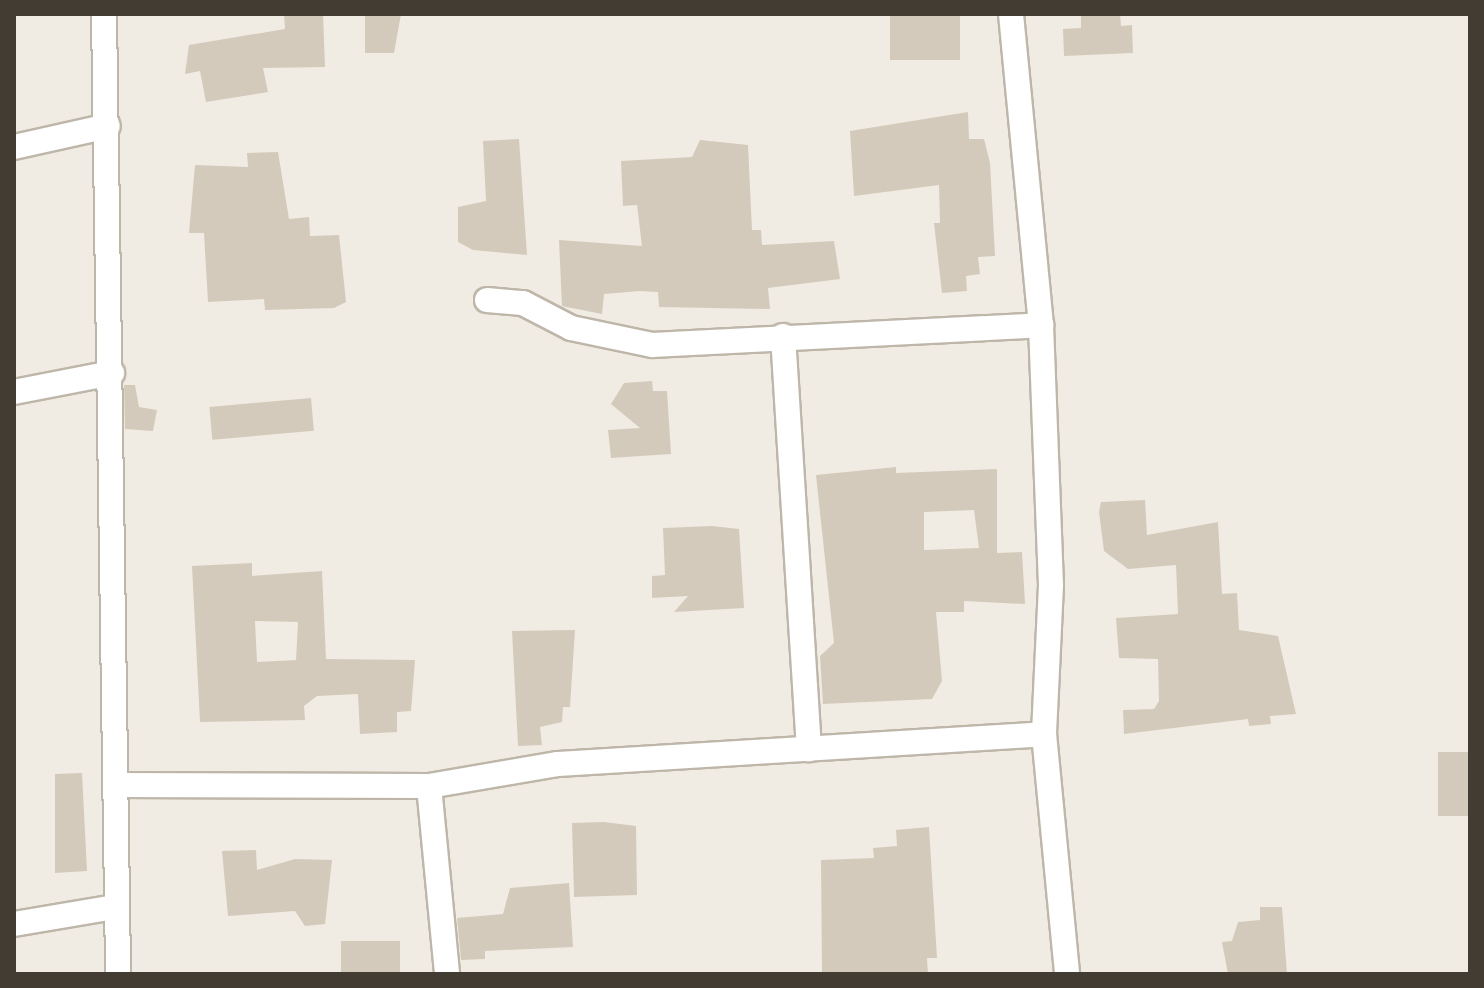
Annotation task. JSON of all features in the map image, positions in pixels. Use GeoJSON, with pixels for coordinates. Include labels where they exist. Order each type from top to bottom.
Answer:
{"type":"FeatureCollection","features":[{"type":"Feature","properties":{"kind":"street"},"geometry":{"type":"LineString","coordinates":[[104,14],[112,373],[118,974]]}},
{"type":"Feature","properties":{"kind":"street"},"geometry":{"type":"LineString","coordinates":[[1011,14],[1041,325],[1051,585],[1044,734],[1067,974]]}},
{"type":"Feature","properties":{"kind":"street"},"geometry":{"type":"LineString","coordinates":[[14,147],[108,126]]}},
{"type":"Feature","properties":{"kind":"street"},"geometry":{"type":"LineString","coordinates":[[487,300],[523,303],[571,328],[652,345],[1041,325]]}},
{"type":"Feature","properties":{"kind":"street"},"geometry":{"type":"LineString","coordinates":[[783,336],[809,749]]}},
{"type":"Feature","properties":{"kind":"street"},"geometry":{"type":"LineString","coordinates":[[14,392],[112,373]]}},
{"type":"Feature","properties":{"kind":"street"},"geometry":{"type":"LineString","coordinates":[[116,785],[429,786],[558,764],[1044,734]]}},
{"type":"Feature","properties":{"kind":"street"},"geometry":{"type":"LineString","coordinates":[[429,786],[447,974]]}},
{"type":"Feature","properties":{"kind":"street"},"geometry":{"type":"LineString","coordinates":[[14,924],[115,907]]}},
{"type":"Feature","properties":{"kind":"building"},"geometry":{"type":"Polygon","coordinates":[[[284,14],[323,14],[325,67],[263,68],[268,92],[206,102],[200,71],[185,74],[189,45],[285,29],[284,14]]]}},
{"type":"Feature","properties":{"kind":"building"},"geometry":{"type":"Polygon","coordinates":[[[365,14],[401,14],[394,53],[365,53],[365,14]]]}},
{"type":"Feature","properties":{"kind":"building"},"geometry":{"type":"Polygon","coordinates":[[[890,14],[960,14],[960,60],[890,60],[890,14]]]}},
{"type":"Feature","properties":{"kind":"building"},"geometry":{"type":"Polygon","coordinates":[[[1081,14],[1120,14],[1121,26],[1132,25],[1133,53],[1064,56],[1063,29],[1081,28],[1081,14]]]}},
{"type":"Feature","properties":{"kind":"building"},"geometry":{"type":"Polygon","coordinates":[[[968,112],[969,139],[984,139],[990,163],[995,256],[978,257],[980,274],[966,276],[967,291],[942,293],[934,223],[940,223],[939,185],[854,196],[850,131],[968,112]]]}},
{"type":"Feature","properties":{"kind":"building"},"geometry":{"type":"Polygon","coordinates":[[[519,139],[527,255],[473,250],[458,242],[458,207],[486,201],[483,141],[519,139]]]}},
{"type":"Feature","properties":{"kind":"building"},"geometry":{"type":"Polygon","coordinates":[[[700,140],[748,145],[752,230],[761,230],[762,245],[834,241],[840,279],[768,288],[770,309],[659,307],[658,292],[640,291],[604,294],[602,314],[562,306],[559,240],[642,246],[637,205],[623,206],[621,161],[692,157],[700,140]]]}},
{"type":"Feature","properties":{"kind":"building"},"geometry":{"type":"Polygon","coordinates":[[[278,152],[289,219],[309,217],[310,236],[339,235],[346,302],[334,308],[265,310],[264,299],[208,302],[204,233],[189,233],[195,165],[248,167],[247,153],[278,152]]]}},
{"type":"Feature","properties":{"kind":"building"},"geometry":{"type":"Polygon","coordinates":[[[652,381],[653,391],[667,391],[671,454],[611,458],[608,430],[640,428],[611,404],[624,383],[652,381]]]}},
{"type":"Feature","properties":{"kind":"building"},"geometry":{"type":"Polygon","coordinates":[[[124,385],[135,385],[139,407],[157,410],[153,431],[125,429],[124,385]]]}},
{"type":"Feature","properties":{"kind":"building"},"geometry":{"type":"Polygon","coordinates":[[[311,398],[314,431],[212,440],[209,407],[311,398]]]}},
{"type":"Feature","properties":{"kind":"building"},"geometry":{"type":"Polygon","coordinates":[[[896,467],[896,473],[997,469],[997,553],[1022,552],[1025,604],[964,601],[964,612],[936,612],[942,681],[932,699],[823,704],[820,656],[834,643],[816,475],[896,467]],[[974,510],[924,512],[924,550],[979,548],[974,510]]]}},
{"type":"Feature","properties":{"kind":"building"},"geometry":{"type":"Polygon","coordinates":[[[1145,500],[1147,535],[1218,522],[1222,594],[1237,593],[1239,630],[1278,636],[1296,714],[1270,716],[1271,724],[1249,726],[1248,719],[1124,734],[1123,710],[1154,709],[1159,701],[1158,659],[1119,658],[1116,618],[1178,614],[1176,565],[1128,569],[1104,551],[1099,512],[1101,502],[1145,500]]]}},
{"type":"Feature","properties":{"kind":"building"},"geometry":{"type":"Polygon","coordinates":[[[712,526],[739,529],[744,608],[674,612],[688,596],[652,598],[652,576],[665,575],[663,528],[712,526]]]}},
{"type":"Feature","properties":{"kind":"building"},"geometry":{"type":"Polygon","coordinates":[[[252,563],[252,576],[322,571],[326,659],[415,660],[411,711],[397,712],[397,732],[360,734],[358,694],[317,696],[304,706],[305,720],[200,722],[192,566],[252,563]],[[255,621],[257,662],[296,660],[298,622],[255,621]]]}},
{"type":"Feature","properties":{"kind":"building"},"geometry":{"type":"Polygon","coordinates":[[[575,630],[570,707],[563,707],[562,722],[540,727],[542,745],[518,746],[512,631],[575,630]]]}},
{"type":"Feature","properties":{"kind":"building"},"geometry":{"type":"Polygon","coordinates":[[[1438,752],[1470,752],[1470,816],[1438,816],[1438,752]]]}},
{"type":"Feature","properties":{"kind":"building"},"geometry":{"type":"Polygon","coordinates":[[[82,773],[87,871],[55,873],[55,774],[82,773]]]}},
{"type":"Feature","properties":{"kind":"building"},"geometry":{"type":"Polygon","coordinates":[[[604,822],[636,826],[637,895],[574,897],[572,823],[604,822]]]}},
{"type":"Feature","properties":{"kind":"building"},"geometry":{"type":"Polygon","coordinates":[[[929,827],[937,958],[927,958],[928,974],[822,974],[821,860],[874,858],[873,848],[897,846],[896,830],[929,827]]]}},
{"type":"Feature","properties":{"kind":"building"},"geometry":{"type":"Polygon","coordinates":[[[256,850],[257,870],[295,859],[332,860],[325,924],[305,926],[295,911],[228,916],[222,851],[256,850]]]}},
{"type":"Feature","properties":{"kind":"building"},"geometry":{"type":"Polygon","coordinates":[[[569,883],[573,947],[485,951],[485,959],[461,960],[457,918],[503,914],[510,888],[569,883]]]}},
{"type":"Feature","properties":{"kind":"building"},"geometry":{"type":"Polygon","coordinates":[[[1260,907],[1282,907],[1287,974],[1228,974],[1222,942],[1232,941],[1238,922],[1260,920],[1260,907]]]}},
{"type":"Feature","properties":{"kind":"building"},"geometry":{"type":"Polygon","coordinates":[[[341,941],[400,941],[400,974],[341,974],[341,941]]]}}]}
